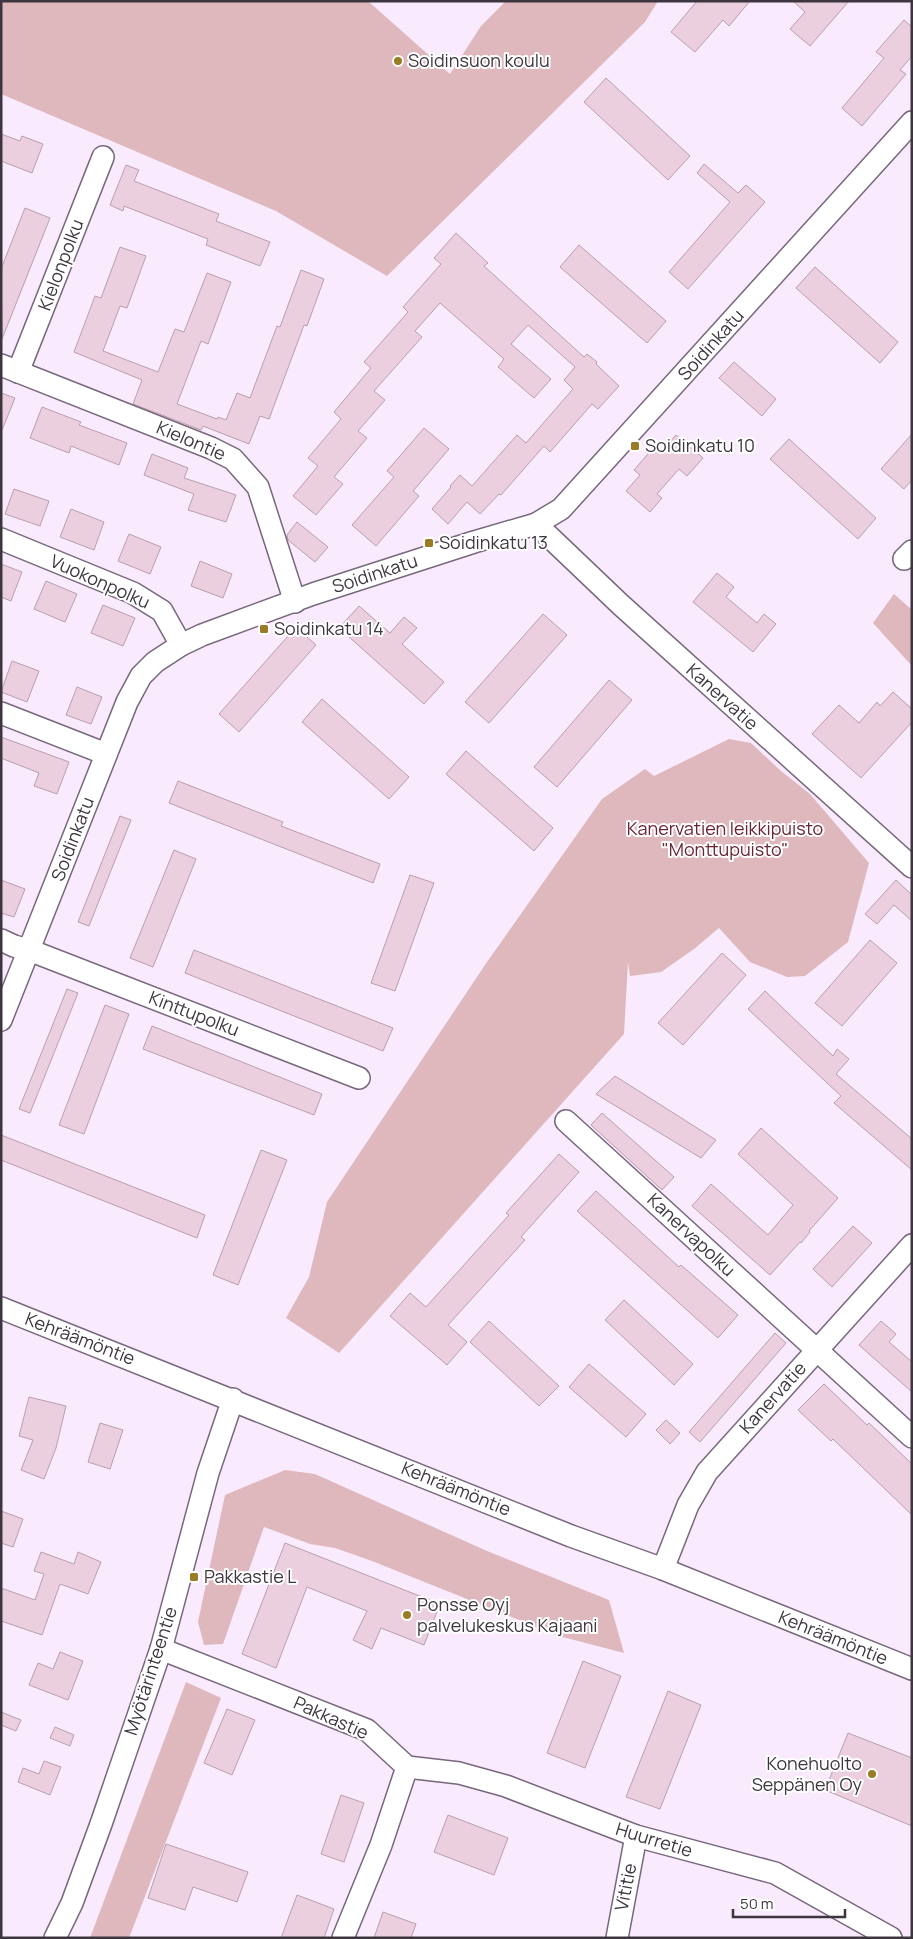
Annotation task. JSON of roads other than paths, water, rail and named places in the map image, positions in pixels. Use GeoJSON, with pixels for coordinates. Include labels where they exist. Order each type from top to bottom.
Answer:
{"type":"FeatureCollection","features":[{"type":"Feature","properties":{"kind":"street","name":"Soidinkatu"},"geometry":{"type":"LineString","coordinates":[[1,1020],[127,702],[141,676],[154,662],[180,645],[202,635],[313,594],[536,524],[561,509],[912,122]]}},
{"type":"Feature","properties":{"kind":"street","name":"Kielonpolku"},"geometry":{"type":"LineString","coordinates":[[10,368],[103,157]]}},
{"type":"Feature","properties":{"kind":"street","name":"Kielontie"},"geometry":{"type":"LineString","coordinates":[[10,368],[211,448],[233,459],[258,487],[295,602]]}},
{"type":"Feature","properties":{"kind":"street","name":"Kanervatie"},"geometry":{"type":"LineString","coordinates":[[536,524],[684,662],[912,866]]}},
{"type":"Feature","properties":{"kind":"street","name":"Vuokonpolku"},"geometry":{"type":"LineString","coordinates":[[1,539],[133,593],[162,611],[180,645]]}},
{"type":"Feature","properties":{"kind":"street"},"geometry":{"type":"LineString","coordinates":[[1,713],[106,754]]}},
{"type":"Feature","properties":{"kind":"street","name":"Kinttupolku"},"geometry":{"type":"LineString","coordinates":[[1,940],[359,1078]]}},
{"type":"Feature","properties":{"kind":"street","name":"Kanervapolku"},"geometry":{"type":"LineString","coordinates":[[566,1121],[912,1437]]}},
{"type":"Feature","properties":{"kind":"street","name":"Kanervatie"},"geometry":{"type":"LineString","coordinates":[[663,1569],[688,1505],[707,1472],[912,1245]]}},
{"type":"Feature","properties":{"kind":"street","name":"Kehräämöntie"},"geometry":{"type":"LineString","coordinates":[[1,1308],[233,1399],[572,1536],[663,1569],[912,1669]]}},
{"type":"Feature","properties":{"kind":"street","name":"Myötärinteentie"},"geometry":{"type":"LineString","coordinates":[[55,1938],[72,1903],[101,1824],[161,1649],[208,1473],[233,1399]]}},
{"type":"Feature","properties":{"kind":"street","name":"Pakkastie"},"geometry":{"type":"LineString","coordinates":[[161,1649],[367,1730],[407,1766]]}},
{"type":"Feature","properties":{"kind":"street"},"geometry":{"type":"LineString","coordinates":[[343,1938],[381,1845],[407,1766]]}},
{"type":"Feature","properties":{"kind":"street","name":"Huurretie"},"geometry":{"type":"LineString","coordinates":[[407,1766],[459,1773],[506,1786],[636,1836],[775,1873],[892,1938]]}},
{"type":"Feature","properties":{"kind":"street","name":"Vititie"},"geometry":{"type":"LineString","coordinates":[[616,1938],[636,1836]]}},
{"type":"Feature","properties":{"kind":"place","name":"Soidinsuon koulu"},"geometry":{"type":"Point","coordinates":[398,61]}},
{"type":"Feature","properties":{"kind":"place","name":"Soidinkatu 10"},"geometry":{"type":"Point","coordinates":[635,446]}},
{"type":"Feature","properties":{"kind":"place","name":"Soidinkatu 13"},"geometry":{"type":"Point","coordinates":[429,543]}},
{"type":"Feature","properties":{"kind":"place","name":"Soidinkatu 14"},"geometry":{"type":"Point","coordinates":[264,629]}},
{"type":"Feature","properties":{"kind":"place","name":"Pakkastie L"},"geometry":{"type":"Point","coordinates":[194,1577]}},
{"type":"Feature","properties":{"kind":"place","name":"Ponsse Oyj palvelukeskus Kajaani"},"geometry":{"type":"Point","coordinates":[407,1615]}},
{"type":"Feature","properties":{"kind":"place","name":"Konehuolto Seppänen Oy"},"geometry":{"type":"Point","coordinates":[872,1774]}},
{"type":"Feature","properties":{"kind":"park label","name":"Kanervatien leikkipuisto \"Monttupuisto\""},"geometry":{"type":"Point","coordinates":[725,840]}}]}
